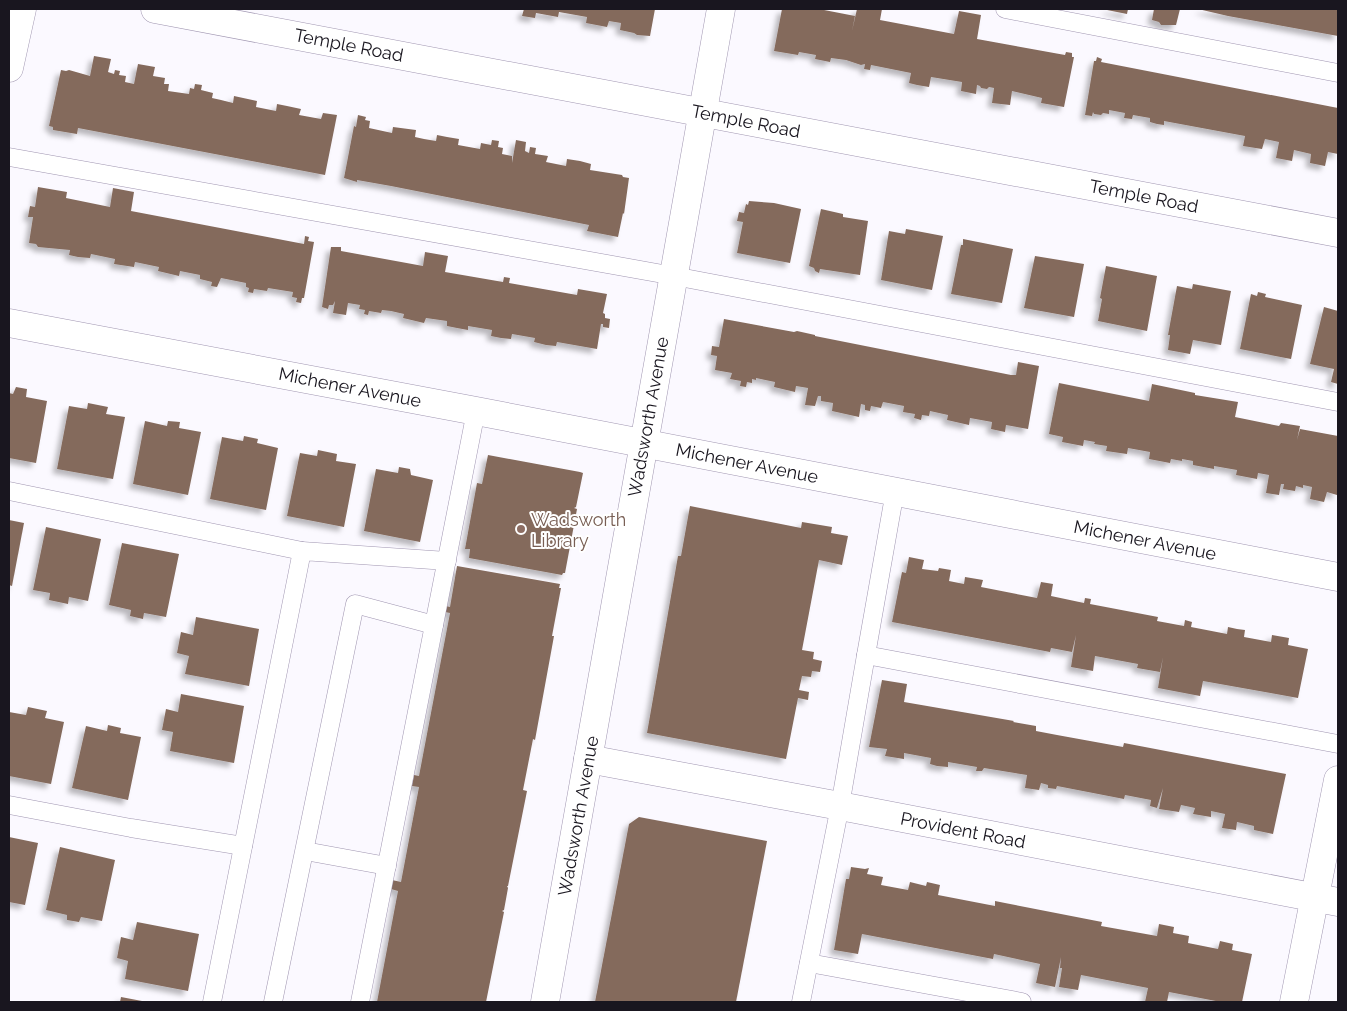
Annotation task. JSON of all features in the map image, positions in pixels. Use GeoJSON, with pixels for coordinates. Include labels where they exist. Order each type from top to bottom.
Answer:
{"type":"FeatureCollection","features":[{"type":"Feature","properties":{"kind":"street"},"geometry":{"type":"LineString","coordinates":[[9,68],[22,9]]}},
{"type":"Feature","properties":{"kind":"street","name":"Temple Road"},"geometry":{"type":"LineString","coordinates":[[155,9],[1338,233]]}},
{"type":"Feature","properties":{"kind":"street","name":"Wadsworth Avenue"},"geometry":{"type":"LineString","coordinates":[[545,1002],[721,9]]}},
{"type":"Feature","properties":{"kind":"street","name":"Michener Avenue"},"geometry":{"type":"LineString","coordinates":[[9,323],[1338,577]]}},
{"type":"Feature","properties":{"kind":"street","name":"Provident Road"},"geometry":{"type":"LineString","coordinates":[[588,759],[1326,900]]}},
{"type":"Feature","properties":{"kind":"street"},"geometry":{"type":"LineString","coordinates":[[1294,1002],[1326,900],[1338,780]]}},
{"type":"Feature","properties":{"kind":"lane"},"geometry":{"type":"LineString","coordinates":[[1005,9],[1338,73]]}},
{"type":"Feature","properties":{"kind":"lane"},"geometry":{"type":"LineString","coordinates":[[9,157],[674,276],[1338,402]]}},
{"type":"Feature","properties":{"kind":"lane"},"geometry":{"type":"LineString","coordinates":[[360,1002],[476,411]]}},
{"type":"Feature","properties":{"kind":"lane"},"geometry":{"type":"LineString","coordinates":[[9,491],[302,551],[447,561]]}},
{"type":"Feature","properties":{"kind":"lane"},"geometry":{"type":"LineString","coordinates":[[801,1002],[840,806],[894,491]]}},
{"type":"Feature","properties":{"kind":"lane"},"geometry":{"type":"LineString","coordinates":[[212,1002],[302,551]]}},
{"type":"Feature","properties":{"kind":"lane"},"geometry":{"type":"LineString","coordinates":[[274,1002],[355,604],[434,625]]}},
{"type":"Feature","properties":{"kind":"lane"},"geometry":{"type":"LineString","coordinates":[[866,655],[1338,744]]}},
{"type":"Feature","properties":{"kind":"lane"},"geometry":{"type":"LineString","coordinates":[[9,805],[131,828],[243,846]]}},
{"type":"Feature","properties":{"kind":"lane"},"geometry":{"type":"LineString","coordinates":[[304,851],[387,866]]}},
{"type":"Feature","properties":{"kind":"lane"},"geometry":{"type":"LineString","coordinates":[[809,963],[1022,1002]]}},
{"type":"Feature","properties":{"kind":"building"},"geometry":{"type":"Polygon","coordinates":[[[524,9],[655,9],[650,36],[637,35],[620,30],[621,23],[609,21],[607,27],[586,23],[587,17],[559,12],[558,17],[536,13],[535,18],[522,16],[524,9]]]}},
{"type":"Feature","properties":{"kind":"building"},"geometry":{"type":"Polygon","coordinates":[[[782,9],[819,9],[855,16],[852,31],[857,9],[882,9],[880,20],[954,34],[959,11],[981,15],[977,39],[1065,55],[1066,52],[1072,53],[1072,57],[1074,57],[1064,107],[1041,103],[1042,98],[1012,91],[1010,105],[992,103],[994,88],[981,88],[977,85],[976,94],[961,91],[962,82],[931,77],[929,87],[917,85],[909,83],[911,73],[871,65],[870,70],[864,69],[865,64],[861,65],[846,60],[831,58],[830,62],[815,59],[816,55],[799,52],[798,55],[774,51],[782,9]]]}},
{"type":"Feature","properties":{"kind":"building"},"geometry":{"type":"Polygon","coordinates":[[[1107,9],[1128,9],[1127,14],[1107,9]]]}},
{"type":"Feature","properties":{"kind":"building"},"geometry":{"type":"Polygon","coordinates":[[[1154,9],[1180,9],[1176,25],[1161,25],[1159,22],[1152,20],[1154,9]]]}},
{"type":"Feature","properties":{"kind":"building"},"geometry":{"type":"Polygon","coordinates":[[[1198,9],[1338,9],[1338,36],[1228,16],[1198,9]]]}},
{"type":"Feature","properties":{"kind":"building"},"geometry":{"type":"Polygon","coordinates":[[[94,56],[111,59],[108,72],[114,74],[115,70],[120,71],[119,75],[126,76],[125,82],[134,84],[138,64],[155,67],[153,76],[165,78],[164,84],[169,84],[168,91],[189,94],[190,88],[194,89],[195,84],[202,85],[201,90],[213,93],[212,98],[233,103],[234,96],[257,101],[256,107],[276,111],[277,104],[301,109],[299,115],[321,119],[323,113],[337,115],[325,175],[78,128],[77,134],[53,130],[53,127],[49,126],[61,70],[69,70],[90,76],[94,56]]]}},
{"type":"Feature","properties":{"kind":"building"},"geometry":{"type":"Polygon","coordinates":[[[1097,57],[1102,59],[1101,62],[1338,108],[1338,154],[1328,152],[1325,166],[1310,163],[1311,154],[1294,150],[1292,161],[1276,158],[1279,142],[1265,139],[1262,149],[1243,146],[1245,136],[1164,121],[1164,125],[1157,124],[1150,122],[1150,118],[1133,115],[1132,119],[1124,118],[1125,113],[1109,110],[1109,114],[1103,113],[1101,115],[1094,114],[1093,112],[1092,116],[1085,115],[1094,61],[1096,61],[1097,57]]]}},
{"type":"Feature","properties":{"kind":"building"},"geometry":{"type":"Polygon","coordinates":[[[358,115],[366,117],[365,120],[370,121],[369,128],[392,133],[393,127],[416,130],[415,137],[424,139],[436,141],[437,135],[459,139],[458,145],[480,149],[481,143],[491,145],[492,140],[499,141],[498,147],[503,148],[502,154],[512,156],[512,163],[516,140],[526,142],[525,151],[529,153],[530,147],[536,148],[535,154],[548,156],[546,162],[566,166],[567,159],[580,161],[591,164],[590,170],[622,175],[629,178],[624,214],[618,237],[587,231],[589,225],[344,178],[354,126],[356,127],[358,115]]]}},
{"type":"Feature","properties":{"kind":"building"},"geometry":{"type":"Polygon","coordinates":[[[38,187],[67,192],[66,198],[110,207],[113,188],[134,192],[131,211],[304,244],[305,236],[309,237],[308,241],[314,242],[304,298],[302,298],[301,303],[296,302],[297,298],[292,297],[293,292],[268,288],[267,291],[254,289],[253,293],[248,292],[249,288],[246,287],[246,283],[221,278],[217,287],[211,286],[212,282],[200,279],[200,275],[180,271],[179,276],[158,271],[159,267],[135,262],[134,267],[114,264],[115,259],[91,254],[90,258],[78,257],[69,255],[70,250],[38,247],[36,244],[29,243],[33,217],[28,217],[30,206],[35,207],[38,187]]]}},
{"type":"Feature","properties":{"kind":"building"},"geometry":{"type":"Polygon","coordinates":[[[749,201],[774,203],[801,209],[790,263],[737,253],[743,222],[737,221],[739,212],[744,213],[746,204],[748,205],[749,201]]]}},
{"type":"Feature","properties":{"kind":"building"},"geometry":{"type":"Polygon","coordinates":[[[821,209],[843,214],[843,217],[868,221],[860,275],[820,269],[819,273],[809,266],[821,209]]]}},
{"type":"Feature","properties":{"kind":"building"},"geometry":{"type":"Polygon","coordinates":[[[906,229],[943,236],[932,290],[881,280],[889,231],[905,234],[906,229]]]}},
{"type":"Feature","properties":{"kind":"building"},"geometry":{"type":"Polygon","coordinates":[[[963,239],[1013,249],[1002,303],[951,294],[963,239]]]}},
{"type":"Feature","properties":{"kind":"building"},"geometry":{"type":"Polygon","coordinates":[[[331,247],[341,247],[341,251],[423,266],[425,252],[448,256],[445,272],[503,282],[504,277],[510,278],[509,283],[577,295],[578,289],[607,294],[603,313],[605,318],[610,319],[609,328],[603,327],[603,324],[601,324],[597,349],[557,342],[556,346],[546,345],[534,342],[535,338],[512,334],[511,339],[501,338],[491,336],[492,330],[468,326],[468,330],[447,326],[447,321],[426,318],[424,323],[403,318],[404,314],[391,311],[382,310],[381,313],[369,311],[368,315],[364,314],[365,310],[359,309],[360,305],[348,303],[346,315],[333,313],[335,301],[333,305],[329,305],[328,309],[322,307],[331,247]]]}},
{"type":"Feature","properties":{"kind":"building"},"geometry":{"type":"Polygon","coordinates":[[[1035,256],[1084,264],[1074,317],[1024,308],[1035,256]]]}},
{"type":"Feature","properties":{"kind":"building"},"geometry":{"type":"Polygon","coordinates":[[[1106,266],[1157,276],[1147,331],[1098,321],[1106,266]]]}},
{"type":"Feature","properties":{"kind":"building"},"geometry":{"type":"Polygon","coordinates":[[[1193,284],[1231,291],[1221,345],[1193,340],[1190,354],[1168,350],[1170,335],[1168,335],[1177,286],[1192,289],[1193,284]]]}},
{"type":"Feature","properties":{"kind":"building"},"geometry":{"type":"Polygon","coordinates":[[[1258,292],[1266,294],[1265,297],[1302,305],[1291,359],[1240,349],[1251,294],[1257,296],[1258,292]]]}},
{"type":"Feature","properties":{"kind":"building"},"geometry":{"type":"Polygon","coordinates":[[[1324,307],[1338,311],[1338,384],[1331,382],[1334,369],[1310,364],[1324,307]]]}},
{"type":"Feature","properties":{"kind":"building"},"geometry":{"type":"Polygon","coordinates":[[[724,319],[797,331],[1011,375],[1016,375],[1018,362],[1039,366],[1028,429],[1006,425],[1005,432],[991,429],[992,422],[970,418],[969,425],[947,420],[948,415],[930,411],[929,416],[922,415],[921,420],[914,418],[915,414],[903,412],[904,406],[883,402],[881,408],[871,406],[870,411],[865,410],[865,405],[861,404],[859,417],[832,411],[833,403],[821,401],[821,396],[818,396],[815,406],[805,405],[808,388],[796,386],[795,392],[774,387],[775,382],[756,378],[756,380],[752,379],[752,383],[747,382],[746,387],[740,386],[741,381],[730,379],[732,373],[715,370],[717,356],[711,355],[712,346],[719,347],[724,319]]]}},
{"type":"Feature","properties":{"kind":"building"},"geometry":{"type":"Polygon","coordinates":[[[1059,383],[1149,401],[1152,384],[1195,393],[1195,395],[1238,402],[1235,417],[1279,426],[1281,423],[1300,426],[1297,440],[1300,429],[1338,436],[1337,495],[1327,492],[1324,502],[1310,499],[1312,487],[1303,485],[1303,488],[1296,486],[1295,491],[1283,489],[1284,484],[1281,484],[1279,495],[1266,493],[1269,475],[1258,473],[1257,479],[1236,475],[1237,470],[1214,466],[1214,469],[1193,465],[1193,461],[1171,459],[1170,463],[1149,459],[1150,452],[1128,448],[1127,454],[1106,451],[1107,446],[1094,444],[1095,442],[1084,440],[1083,446],[1062,442],[1063,437],[1049,434],[1059,383]]]}},
{"type":"Feature","properties":{"kind":"building"},"geometry":{"type":"Polygon","coordinates":[[[16,387],[27,389],[26,397],[47,401],[36,463],[9,458],[9,393],[13,394],[16,387]]]}},
{"type":"Feature","properties":{"kind":"building"},"geometry":{"type":"Polygon","coordinates":[[[88,403],[108,407],[106,414],[125,417],[113,479],[57,469],[69,406],[87,409],[88,403]]]}},
{"type":"Feature","properties":{"kind":"building"},"geometry":{"type":"Polygon","coordinates":[[[145,421],[167,426],[168,421],[180,422],[179,428],[201,432],[188,495],[133,484],[145,421]]]}},
{"type":"Feature","properties":{"kind":"building"},"geometry":{"type":"Polygon","coordinates":[[[244,436],[258,439],[257,443],[278,448],[266,510],[210,499],[222,437],[243,441],[244,436]]]}},
{"type":"Feature","properties":{"kind":"building"},"geometry":{"type":"Polygon","coordinates":[[[318,450],[337,454],[336,461],[356,464],[344,527],[287,516],[300,453],[317,456],[318,450]]]}},
{"type":"Feature","properties":{"kind":"building","name":"Wadsworth Library"},"geometry":{"type":"Polygon","coordinates":[[[488,455],[583,473],[576,507],[574,508],[577,509],[565,573],[562,575],[469,558],[470,549],[465,549],[477,483],[482,484],[488,455]]]}},
{"type":"Feature","properties":{"kind":"building"},"geometry":{"type":"Polygon","coordinates":[[[399,467],[410,469],[411,475],[433,480],[420,542],[364,531],[376,469],[398,473],[399,467]]]}},
{"type":"Feature","properties":{"kind":"building"},"geometry":{"type":"Polygon","coordinates":[[[690,506],[801,528],[802,522],[832,527],[831,533],[848,536],[842,565],[819,560],[802,650],[814,652],[813,659],[822,661],[820,672],[812,671],[811,677],[802,676],[799,690],[809,692],[808,700],[798,698],[786,759],[647,733],[678,556],[681,556],[690,506]]]}},
{"type":"Feature","properties":{"kind":"building"},"geometry":{"type":"Polygon","coordinates":[[[9,520],[24,523],[12,586],[9,585],[9,520]]]}},
{"type":"Feature","properties":{"kind":"building"},"geometry":{"type":"Polygon","coordinates":[[[46,527],[101,539],[88,601],[69,597],[68,604],[49,600],[50,593],[33,590],[46,527]]]}},
{"type":"Feature","properties":{"kind":"building"},"geometry":{"type":"Polygon","coordinates":[[[122,543],[179,554],[166,617],[144,613],[143,619],[130,616],[131,610],[109,605],[122,543]]]}},
{"type":"Feature","properties":{"kind":"building"},"geometry":{"type":"Polygon","coordinates":[[[909,557],[924,560],[922,569],[938,571],[939,568],[951,570],[949,581],[964,584],[965,577],[983,580],[981,587],[1037,598],[1041,582],[1053,584],[1051,596],[1084,603],[1085,598],[1091,599],[1090,604],[1158,617],[1157,621],[1184,626],[1185,620],[1192,622],[1191,627],[1227,634],[1228,627],[1245,630],[1244,637],[1271,642],[1272,635],[1289,638],[1288,645],[1308,649],[1298,698],[1203,681],[1200,696],[1158,688],[1163,657],[1160,672],[1137,668],[1138,664],[1095,656],[1093,671],[1071,667],[1076,635],[1072,652],[1051,648],[1050,652],[892,622],[902,572],[906,573],[909,557]]]}},
{"type":"Feature","properties":{"kind":"building"},"geometry":{"type":"Polygon","coordinates":[[[457,566],[560,584],[559,588],[561,588],[552,636],[554,636],[535,740],[533,739],[523,790],[527,791],[507,886],[504,910],[502,911],[504,912],[486,1002],[377,1002],[398,891],[391,889],[392,880],[401,882],[419,787],[412,786],[414,775],[419,776],[450,613],[445,612],[446,606],[450,607],[457,566]]]}},
{"type":"Feature","properties":{"kind":"building"},"geometry":{"type":"Polygon","coordinates":[[[196,617],[259,629],[249,686],[185,674],[189,656],[177,653],[181,632],[193,635],[196,617]]]}},
{"type":"Feature","properties":{"kind":"building"},"geometry":{"type":"Polygon","coordinates":[[[882,680],[907,684],[904,702],[1014,721],[1036,726],[1036,731],[1057,735],[1123,747],[1124,743],[1286,774],[1273,834],[1254,830],[1254,826],[1237,822],[1236,830],[1222,828],[1225,814],[1211,811],[1211,817],[1193,814],[1195,808],[1181,805],[1179,812],[1159,809],[1163,788],[1157,808],[1150,806],[1151,800],[1125,795],[1124,799],[1057,786],[1056,789],[1048,788],[1048,785],[1041,783],[1039,790],[1025,788],[1027,775],[984,768],[982,771],[976,771],[977,767],[948,762],[948,767],[937,766],[930,764],[931,758],[904,753],[904,759],[885,756],[887,749],[869,747],[882,680]]]}},
{"type":"Feature","properties":{"kind":"building"},"geometry":{"type":"Polygon","coordinates":[[[181,694],[244,706],[234,763],[170,751],[173,732],[162,730],[166,709],[178,712],[181,694]]]}},
{"type":"Feature","properties":{"kind":"building"},"geometry":{"type":"Polygon","coordinates":[[[28,707],[47,711],[45,718],[64,722],[51,784],[9,776],[9,712],[26,715],[28,707]]]}},
{"type":"Feature","properties":{"kind":"building"},"geometry":{"type":"Polygon","coordinates":[[[108,725],[121,728],[120,733],[141,737],[128,800],[72,788],[86,726],[107,731],[108,725]]]}},
{"type":"Feature","properties":{"kind":"building"},"geometry":{"type":"Polygon","coordinates":[[[639,817],[767,841],[736,1002],[595,1002],[629,824],[639,817]]]}},
{"type":"Feature","properties":{"kind":"building"},"geometry":{"type":"Polygon","coordinates":[[[9,837],[38,843],[25,905],[9,902],[9,837]]]}},
{"type":"Feature","properties":{"kind":"building"},"geometry":{"type":"Polygon","coordinates":[[[60,847],[115,860],[102,921],[81,917],[79,922],[67,920],[67,915],[46,910],[60,847]]]}},
{"type":"Feature","properties":{"kind":"building"},"geometry":{"type":"Polygon","coordinates":[[[851,867],[869,868],[867,874],[883,877],[881,885],[908,890],[910,882],[926,886],[927,882],[940,885],[938,895],[995,906],[995,901],[1102,922],[1101,926],[1157,936],[1159,924],[1174,927],[1173,933],[1189,936],[1188,943],[1218,949],[1220,941],[1233,944],[1232,950],[1252,954],[1242,1002],[1221,1002],[1169,992],[1167,1002],[1145,1002],[1148,988],[1081,975],[1078,990],[1059,987],[1062,968],[1060,968],[1061,957],[1055,987],[1036,983],[1040,964],[994,954],[993,959],[862,934],[858,954],[834,950],[846,879],[849,879],[851,867]]]}},
{"type":"Feature","properties":{"kind":"building"},"geometry":{"type":"Polygon","coordinates":[[[137,922],[199,934],[188,991],[125,979],[128,961],[117,958],[121,937],[133,940],[137,922]]]}},
{"type":"Feature","properties":{"kind":"building"},"geometry":{"type":"Polygon","coordinates":[[[121,997],[142,1001],[142,1002],[120,1002],[121,997]]]}},
{"type":"Feature","properties":{"kind":"place","name":"Wadsworth Library"},"geometry":{"type":"Point","coordinates":[521,529]}}]}
